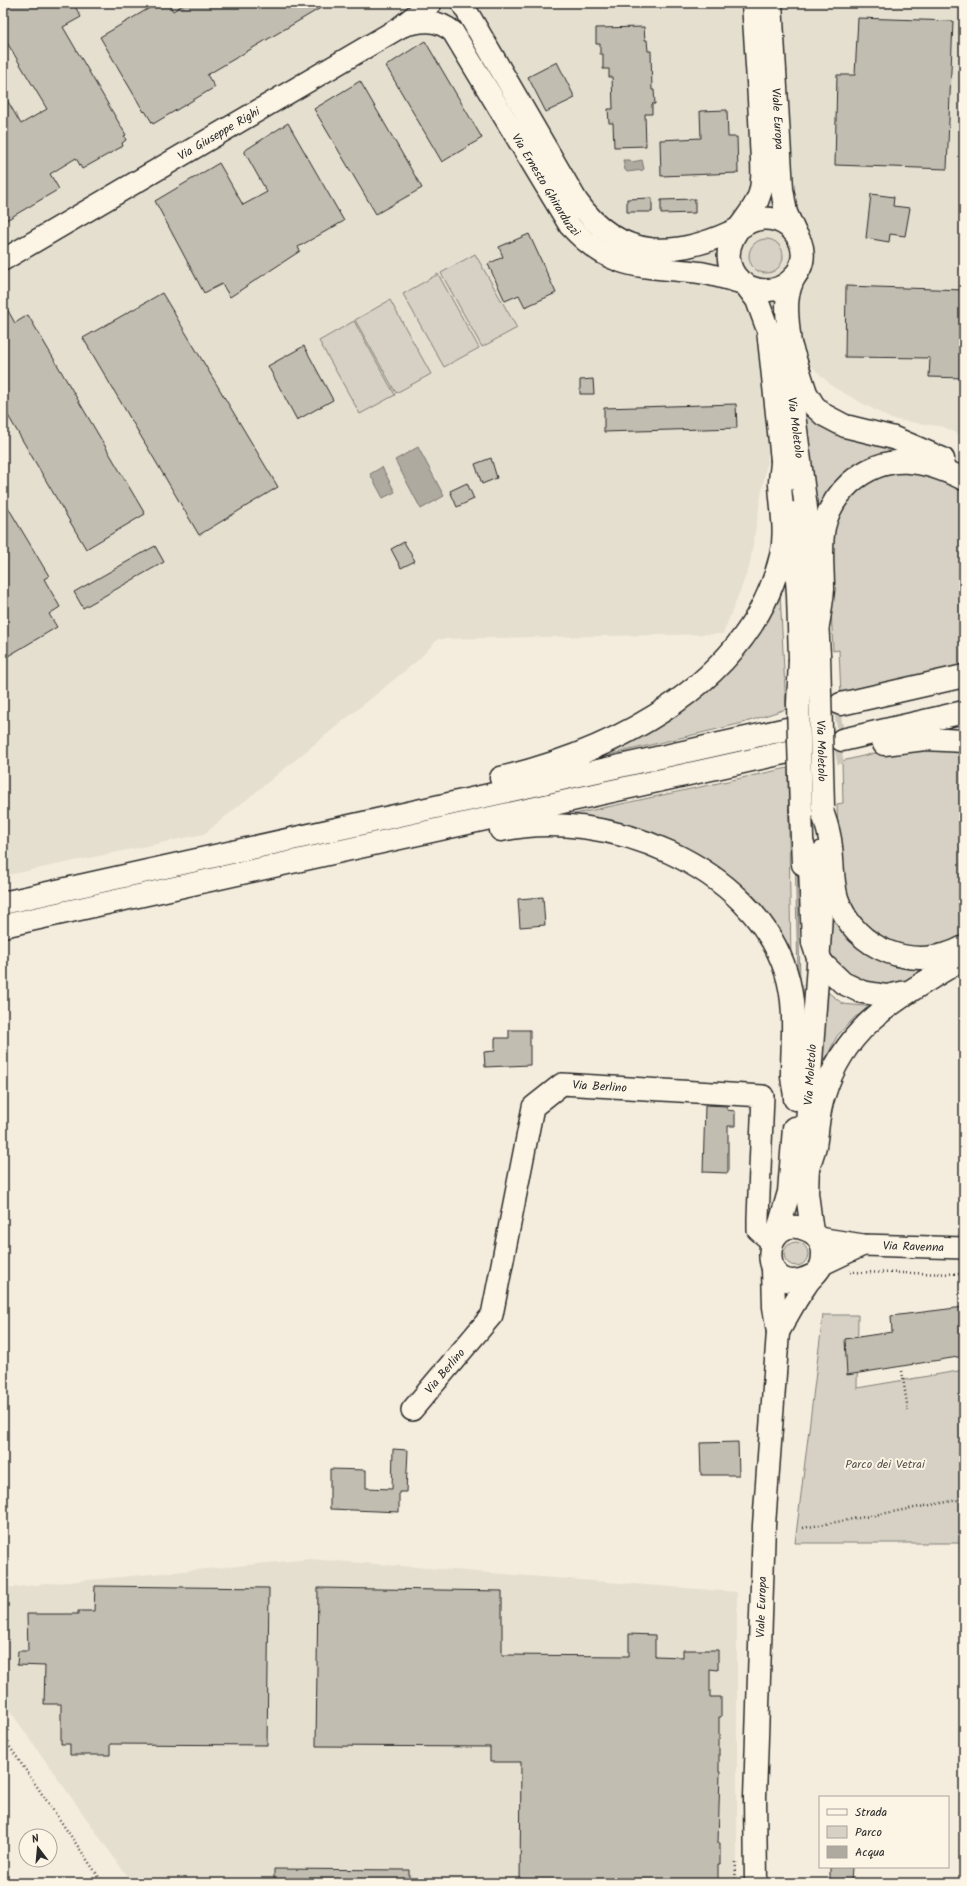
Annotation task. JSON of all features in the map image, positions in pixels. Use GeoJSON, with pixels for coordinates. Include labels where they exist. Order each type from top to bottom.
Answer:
{"type":"FeatureCollection","features":[{"type":"Feature","properties":{"kind":"main road","name":"Viale Europa"},"geometry":{"type":"LineString","coordinates":[[741,227],[755,207],[762,183],[753,3]]}},
{"type":"Feature","properties":{"kind":"main road","name":"Viale Europa"},"geometry":{"type":"LineString","coordinates":[[771,3],[782,189],[786,213],[795,233]]}},
{"type":"Feature","properties":{"kind":"main road"},"geometry":{"type":"LineString","coordinates":[[741,227],[757,219],[769,218],[781,221],[795,233]]}},
{"type":"Feature","properties":{"kind":"main road","name":"Via Moletolo"},"geometry":{"type":"LineString","coordinates":[[741,227],[733,236],[729,254],[733,271],[754,294],[761,307],[768,330],[782,460],[788,478],[790,493],[798,594],[810,657],[823,811],[819,959],[808,1100],[806,1150],[808,1169],[807,1193],[815,1235],[823,1251],[816,1271]]}},
{"type":"Feature","properties":{"kind":"main road","name":"Via Moletolo"},"geometry":{"type":"LineString","coordinates":[[778,1332],[774,1307],[773,1268],[769,1251],[775,1238],[790,1192],[795,1099],[801,1076],[805,992],[803,845],[798,704],[818,625],[812,553],[788,370],[790,344],[786,302],[790,286],[801,261],[802,249],[795,233]]}},
{"type":"Feature","properties":{"kind":"main road"},"geometry":{"type":"LineString","coordinates":[[745,284],[755,289],[773,290],[784,285],[797,273]]}},
{"type":"Feature","properties":{"kind":"main road"},"geometry":{"type":"LineString","coordinates":[[790,344],[806,393],[814,406],[824,415],[845,426],[894,438],[964,469]]}},
{"type":"Feature","properties":{"kind":"main road"},"geometry":{"type":"LineString","coordinates":[[261,846],[279,840],[312,823],[331,817],[509,776],[575,756],[623,733],[685,695],[714,671],[737,646],[754,622],[768,595],[779,564],[783,543],[784,521],[780,483],[782,460]]}},
{"type":"Feature","properties":{"kind":"main road"},"geometry":{"type":"LineString","coordinates":[[818,625],[823,589],[823,547],[825,526],[835,500],[848,485],[870,469],[882,464],[900,461],[930,465],[964,479]]}},
{"type":"Feature","properties":{"kind":"main road"},"geometry":{"type":"LineString","coordinates":[[964,676],[841,711],[964,690]]}},
{"type":"Feature","properties":{"kind":"main road"},"geometry":{"type":"LineString","coordinates":[[964,712],[842,746],[937,738],[964,741]]}},
{"type":"Feature","properties":{"kind":"main road"},"geometry":{"type":"LineString","coordinates":[[3,903],[738,740],[787,723]]}},
{"type":"Feature","properties":{"kind":"main road"},"geometry":{"type":"LineString","coordinates":[[3,926],[718,768],[788,758]]}},
{"type":"Feature","properties":{"kind":"main road"},"geometry":{"type":"LineString","coordinates":[[823,811],[829,833],[834,886],[837,898],[844,915],[862,937],[885,951],[912,958],[940,955],[964,947]]}},
{"type":"Feature","properties":{"kind":"main road"},"geometry":{"type":"LineString","coordinates":[[356,848],[375,846],[422,846],[513,828],[559,824],[589,828],[627,836],[654,845],[682,858],[710,876],[738,898],[760,925],[778,954],[786,971],[792,1004],[792,1076],[795,1099]]}},
{"type":"Feature","properties":{"kind":"main road"},"geometry":{"type":"LineString","coordinates":[[803,845],[810,867],[813,943],[819,959],[833,976],[843,983],[869,994],[894,996],[918,986]]}},
{"type":"Feature","properties":{"kind":"main road"},"geometry":{"type":"LineString","coordinates":[[808,1169],[815,1147],[823,1096],[840,1057],[855,1035],[871,1019],[918,986],[964,958]]}},
{"type":"Feature","properties":{"kind":"main road"},"geometry":{"type":"LineString","coordinates":[[775,1238],[786,1229],[795,1227],[815,1235]]}},
{"type":"Feature","properties":{"kind":"main road"},"geometry":{"type":"LineString","coordinates":[[773,1268],[779,1275],[787,1280],[803,1280],[816,1271]]}},
{"type":"Feature","properties":{"kind":"main road"},"geometry":{"type":"LineString","coordinates":[[778,1332],[792,1306],[816,1271]]}},
{"type":"Feature","properties":{"kind":"main road","name":"Viale Europa"},"geometry":{"type":"LineString","coordinates":[[756,1883],[756,1797],[763,1532],[778,1332]]}},
{"type":"Feature","properties":{"kind":"street","name":"Via Giuseppe Righi"},"geometry":{"type":"LineString","coordinates":[[3,260],[399,28],[431,3]]}},
{"type":"Feature","properties":{"kind":"street","name":"Via Ernesto Ghirarduzzi"},"geometry":{"type":"LineString","coordinates":[[462,3],[577,201],[589,217],[611,236],[637,247],[665,250],[702,244],[741,227]]}},
{"type":"Feature","properties":{"kind":"street","name":"Via Ernesto Ghirarduzzi"},"geometry":{"type":"LineString","coordinates":[[399,28],[416,22],[429,21],[445,25],[453,32],[570,226],[592,247],[606,256],[629,265],[645,268],[703,273],[745,284]]}},
{"type":"Feature","properties":{"kind":"street","name":"Via Berlino"},"geometry":{"type":"LineString","coordinates":[[412,1410],[492,1315],[533,1107],[562,1084],[763,1096],[758,1230],[775,1238]]}},
{"type":"Feature","properties":{"kind":"street","name":"Via Ravenna"},"geometry":{"type":"LineString","coordinates":[[815,1235],[864,1245],[964,1248]]}},
{"type":"Feature","properties":{"kind":"street"},"geometry":{"type":"LineString","coordinates":[[816,1271],[864,1245]]}},
{"type":"Feature","properties":{"kind":"path"},"geometry":{"type":"LineString","coordinates":[[843,1272],[964,1274]]}},
{"type":"Feature","properties":{"kind":"path"},"geometry":{"type":"LineString","coordinates":[[902,1370],[908,1411]]}},
{"type":"Feature","properties":{"kind":"path"},"geometry":{"type":"LineString","coordinates":[[804,1528],[964,1499]]}},
{"type":"Feature","properties":{"kind":"path"},"geometry":{"type":"LineString","coordinates":[[3,1737],[104,1883]]}},
{"type":"Feature","properties":{"kind":"shaded area"},"geometry":{"type":"Polygon","coordinates":[[[3,3],[964,3],[964,437],[944,427],[891,419],[833,387],[802,357],[770,443],[749,568],[723,634],[438,639],[417,661],[204,834],[3,876],[3,3]]]}},
{"type":"Feature","properties":{"kind":"shaded area"},"geometry":{"type":"Polygon","coordinates":[[[310,1559],[737,1592],[737,1883],[132,1883],[3,1701],[3,1588],[310,1559]]]}},
{"type":"Feature","properties":{"kind":"green space"},"geometry":{"type":"Polygon","coordinates":[[[763,239],[769,239],[778,244],[782,250],[782,262],[778,268],[769,273],[763,273],[754,268],[749,259],[749,253],[754,244],[763,239]]]}},
{"type":"Feature","properties":{"kind":"green space"},"geometry":{"type":"Polygon","coordinates":[[[475,254],[517,328],[482,347],[441,273],[475,254]]]}},
{"type":"Feature","properties":{"kind":"green space"},"geometry":{"type":"Polygon","coordinates":[[[438,274],[479,348],[444,367],[403,294],[438,274]]]}},
{"type":"Feature","properties":{"kind":"green space"},"geometry":{"type":"Polygon","coordinates":[[[390,300],[431,374],[396,393],[355,320],[390,300]]]}},
{"type":"Feature","properties":{"kind":"green space"},"geometry":{"type":"Polygon","coordinates":[[[354,321],[395,395],[360,414],[319,341],[354,321]]]}},
{"type":"Feature","properties":{"kind":"green space"},"geometry":{"type":"Polygon","coordinates":[[[802,404],[902,450],[817,513],[802,404]]]}},
{"type":"Feature","properties":{"kind":"green space"},"geometry":{"type":"Polygon","coordinates":[[[910,469],[964,486],[964,667],[841,696],[839,650],[833,651],[829,561],[837,512],[866,480],[910,469]]]}},
{"type":"Feature","properties":{"kind":"green space"},"geometry":{"type":"Polygon","coordinates":[[[780,592],[786,709],[743,723],[600,757],[642,732],[780,592]]]}},
{"type":"Feature","properties":{"kind":"green space"},"geometry":{"type":"Polygon","coordinates":[[[964,748],[964,938],[938,948],[891,946],[853,916],[839,868],[837,804],[843,803],[842,761],[888,750],[964,748]]]}},
{"type":"Feature","properties":{"kind":"green space"},"geometry":{"type":"Polygon","coordinates":[[[788,768],[791,963],[744,895],[570,815],[788,768]]]}},
{"type":"Feature","properties":{"kind":"green space"},"geometry":{"type":"Polygon","coordinates":[[[794,813],[796,813],[800,982],[798,973],[794,813]]]}},
{"type":"Feature","properties":{"kind":"green space"},"geometry":{"type":"Polygon","coordinates":[[[828,909],[931,968],[894,987],[857,983],[827,956],[828,909]]]}},
{"type":"Feature","properties":{"kind":"green space"},"geometry":{"type":"Polygon","coordinates":[[[824,989],[843,1004],[874,1007],[855,1017],[837,1036],[816,1078],[824,989]]]}},
{"type":"Feature","properties":{"kind":"green space"},"geometry":{"type":"Polygon","coordinates":[[[796,1242],[801,1243],[807,1249],[807,1259],[801,1265],[796,1266],[791,1265],[785,1259],[784,1254],[785,1249],[791,1243],[796,1242]]]}},
{"type":"Feature","properties":{"kind":"green space","name":"Parco dei Vetrai"},"geometry":{"type":"Polygon","coordinates":[[[823,1315],[858,1315],[857,1388],[964,1370],[964,1543],[795,1543],[823,1315]]]}},
{"type":"Feature","properties":{"kind":"water"},"geometry":{"type":"Polygon","coordinates":[[[623,160],[630,160],[632,162],[642,160],[644,169],[627,172],[625,170],[623,160]]]}},
{"type":"Feature","properties":{"kind":"water"},"geometry":{"type":"Polygon","coordinates":[[[418,447],[444,496],[421,509],[395,460],[418,447]]]}},
{"type":"Feature","properties":{"kind":"water"},"geometry":{"type":"Polygon","coordinates":[[[382,467],[395,492],[383,498],[370,474],[382,467]]]}},
{"type":"Feature","properties":{"kind":"building"},"geometry":{"type":"Polygon","coordinates":[[[3,3],[73,3],[81,17],[63,27],[126,135],[124,136],[126,140],[122,143],[123,146],[82,169],[76,158],[50,174],[59,189],[3,222],[3,93],[21,124],[47,109],[3,36],[3,3]]]}},
{"type":"Feature","properties":{"kind":"building"},"geometry":{"type":"Polygon","coordinates":[[[158,3],[168,3],[173,11],[186,3],[329,3],[207,75],[215,87],[153,124],[145,111],[144,112],[100,37],[158,3]]]}},
{"type":"Feature","properties":{"kind":"building"},"geometry":{"type":"Polygon","coordinates":[[[858,18],[953,21],[947,169],[835,165],[837,75],[855,75],[858,18]]]}},
{"type":"Feature","properties":{"kind":"building"},"geometry":{"type":"Polygon","coordinates":[[[644,27],[648,51],[651,51],[652,90],[654,90],[655,104],[652,104],[652,114],[645,114],[646,146],[614,147],[613,123],[609,123],[608,109],[613,109],[612,77],[609,77],[609,69],[603,69],[603,54],[600,54],[600,44],[596,44],[596,28],[644,27]]]}},
{"type":"Feature","properties":{"kind":"building"},"geometry":{"type":"Polygon","coordinates":[[[425,41],[482,138],[442,162],[386,66],[425,41]]]}},
{"type":"Feature","properties":{"kind":"building"},"geometry":{"type":"Polygon","coordinates":[[[557,62],[575,98],[546,112],[528,77],[557,62]]]}},
{"type":"Feature","properties":{"kind":"building"},"geometry":{"type":"Polygon","coordinates":[[[360,81],[422,188],[376,214],[314,109],[360,81]]]}},
{"type":"Feature","properties":{"kind":"building"},"geometry":{"type":"Polygon","coordinates":[[[727,110],[728,137],[737,137],[738,173],[661,176],[660,140],[701,138],[700,111],[727,110]]]}},
{"type":"Feature","properties":{"kind":"building"},"geometry":{"type":"Polygon","coordinates":[[[288,123],[344,221],[298,247],[300,251],[230,297],[222,284],[204,293],[155,201],[219,163],[243,205],[267,192],[244,151],[288,123]]]}},
{"type":"Feature","properties":{"kind":"building"},"geometry":{"type":"Polygon","coordinates":[[[871,194],[894,197],[893,206],[910,208],[905,236],[890,234],[889,242],[866,238],[871,194]]]}},
{"type":"Feature","properties":{"kind":"building"},"geometry":{"type":"Polygon","coordinates":[[[652,198],[652,212],[627,212],[627,199],[652,198]]]}},
{"type":"Feature","properties":{"kind":"building"},"geometry":{"type":"Polygon","coordinates":[[[695,199],[695,213],[661,214],[661,200],[695,199]]]}},
{"type":"Feature","properties":{"kind":"building"},"geometry":{"type":"Polygon","coordinates":[[[529,234],[556,293],[525,307],[519,295],[505,301],[488,264],[503,257],[499,247],[529,234]]]}},
{"type":"Feature","properties":{"kind":"building"},"geometry":{"type":"Polygon","coordinates":[[[846,286],[964,290],[964,378],[929,377],[930,358],[845,357],[846,286]]]}},
{"type":"Feature","properties":{"kind":"building"},"geometry":{"type":"Polygon","coordinates":[[[162,293],[278,487],[199,535],[83,338],[162,293]]]}},
{"type":"Feature","properties":{"kind":"building"},"geometry":{"type":"Polygon","coordinates":[[[3,302],[15,323],[28,315],[145,514],[86,549],[3,407],[3,302]]]}},
{"type":"Feature","properties":{"kind":"building"},"geometry":{"type":"Polygon","coordinates":[[[304,346],[333,400],[297,420],[268,366],[304,346]]]}},
{"type":"Feature","properties":{"kind":"building"},"geometry":{"type":"Polygon","coordinates":[[[593,379],[594,394],[580,394],[580,380],[593,379]]]}},
{"type":"Feature","properties":{"kind":"building"},"geometry":{"type":"Polygon","coordinates":[[[736,404],[737,428],[604,432],[604,408],[736,404]]]}},
{"type":"Feature","properties":{"kind":"building"},"geometry":{"type":"Polygon","coordinates":[[[491,458],[497,478],[482,484],[475,464],[491,458]]]}},
{"type":"Feature","properties":{"kind":"building"},"geometry":{"type":"Polygon","coordinates":[[[467,483],[474,499],[457,507],[450,491],[467,483]]]}},
{"type":"Feature","properties":{"kind":"building"},"geometry":{"type":"Polygon","coordinates":[[[3,499],[49,576],[44,579],[60,607],[49,614],[57,627],[3,659],[3,499]]]}},
{"type":"Feature","properties":{"kind":"building"},"geometry":{"type":"Polygon","coordinates":[[[404,542],[415,561],[401,568],[391,549],[404,542]]]}},
{"type":"Feature","properties":{"kind":"building"},"geometry":{"type":"Polygon","coordinates":[[[155,546],[164,562],[83,608],[74,592],[155,546]]]}},
{"type":"Feature","properties":{"kind":"building"},"geometry":{"type":"Polygon","coordinates":[[[543,897],[545,925],[520,927],[518,899],[543,897]]]}},
{"type":"Feature","properties":{"kind":"building"},"geometry":{"type":"Polygon","coordinates":[[[509,1030],[530,1030],[530,1065],[485,1067],[484,1052],[495,1051],[495,1038],[509,1038],[509,1030]]]}},
{"type":"Feature","properties":{"kind":"building"},"geometry":{"type":"Polygon","coordinates":[[[705,1105],[727,1106],[727,1110],[735,1111],[735,1126],[728,1126],[728,1173],[703,1172],[705,1105]]]}},
{"type":"Feature","properties":{"kind":"building"},"geometry":{"type":"Polygon","coordinates":[[[964,1307],[964,1356],[847,1375],[845,1339],[892,1332],[891,1316],[964,1307]]]}},
{"type":"Feature","properties":{"kind":"building"},"geometry":{"type":"Polygon","coordinates":[[[738,1442],[739,1475],[701,1475],[700,1443],[738,1442]]]}},
{"type":"Feature","properties":{"kind":"building"},"geometry":{"type":"Polygon","coordinates":[[[393,1449],[408,1450],[406,1492],[399,1492],[399,1512],[330,1509],[330,1469],[366,1470],[366,1488],[392,1489],[393,1449]]]}},
{"type":"Feature","properties":{"kind":"building"},"geometry":{"type":"Polygon","coordinates":[[[95,1586],[269,1588],[267,1745],[110,1744],[110,1755],[70,1755],[70,1744],[61,1744],[61,1704],[44,1704],[45,1666],[17,1665],[18,1651],[28,1651],[27,1614],[78,1614],[78,1611],[94,1611],[95,1586]]]}},
{"type":"Feature","properties":{"kind":"building"},"geometry":{"type":"Polygon","coordinates":[[[318,1588],[502,1591],[502,1655],[629,1656],[629,1634],[655,1635],[655,1656],[683,1657],[683,1650],[718,1650],[718,1670],[710,1669],[710,1697],[721,1697],[721,1717],[719,1717],[720,1772],[718,1843],[720,1843],[720,1864],[718,1864],[718,1883],[520,1883],[521,1762],[490,1762],[490,1747],[316,1746],[318,1588]]]}},
{"type":"Feature","properties":{"kind":"building"},"geometry":{"type":"Polygon","coordinates":[[[830,1868],[852,1868],[851,1883],[830,1883],[830,1868]]]}},
{"type":"Feature","properties":{"kind":"building"},"geometry":{"type":"Polygon","coordinates":[[[274,1869],[409,1870],[409,1883],[274,1883],[274,1869]]]}},
{"type":"Feature","properties":{"kind":"tunnel"},"geometry":{"type":"LineString","coordinates":[[803,726],[841,717]]}},
{"type":"Feature","properties":{"kind":"tunnel"},"geometry":{"type":"LineString","coordinates":[[803,760],[842,752]]}}]}
